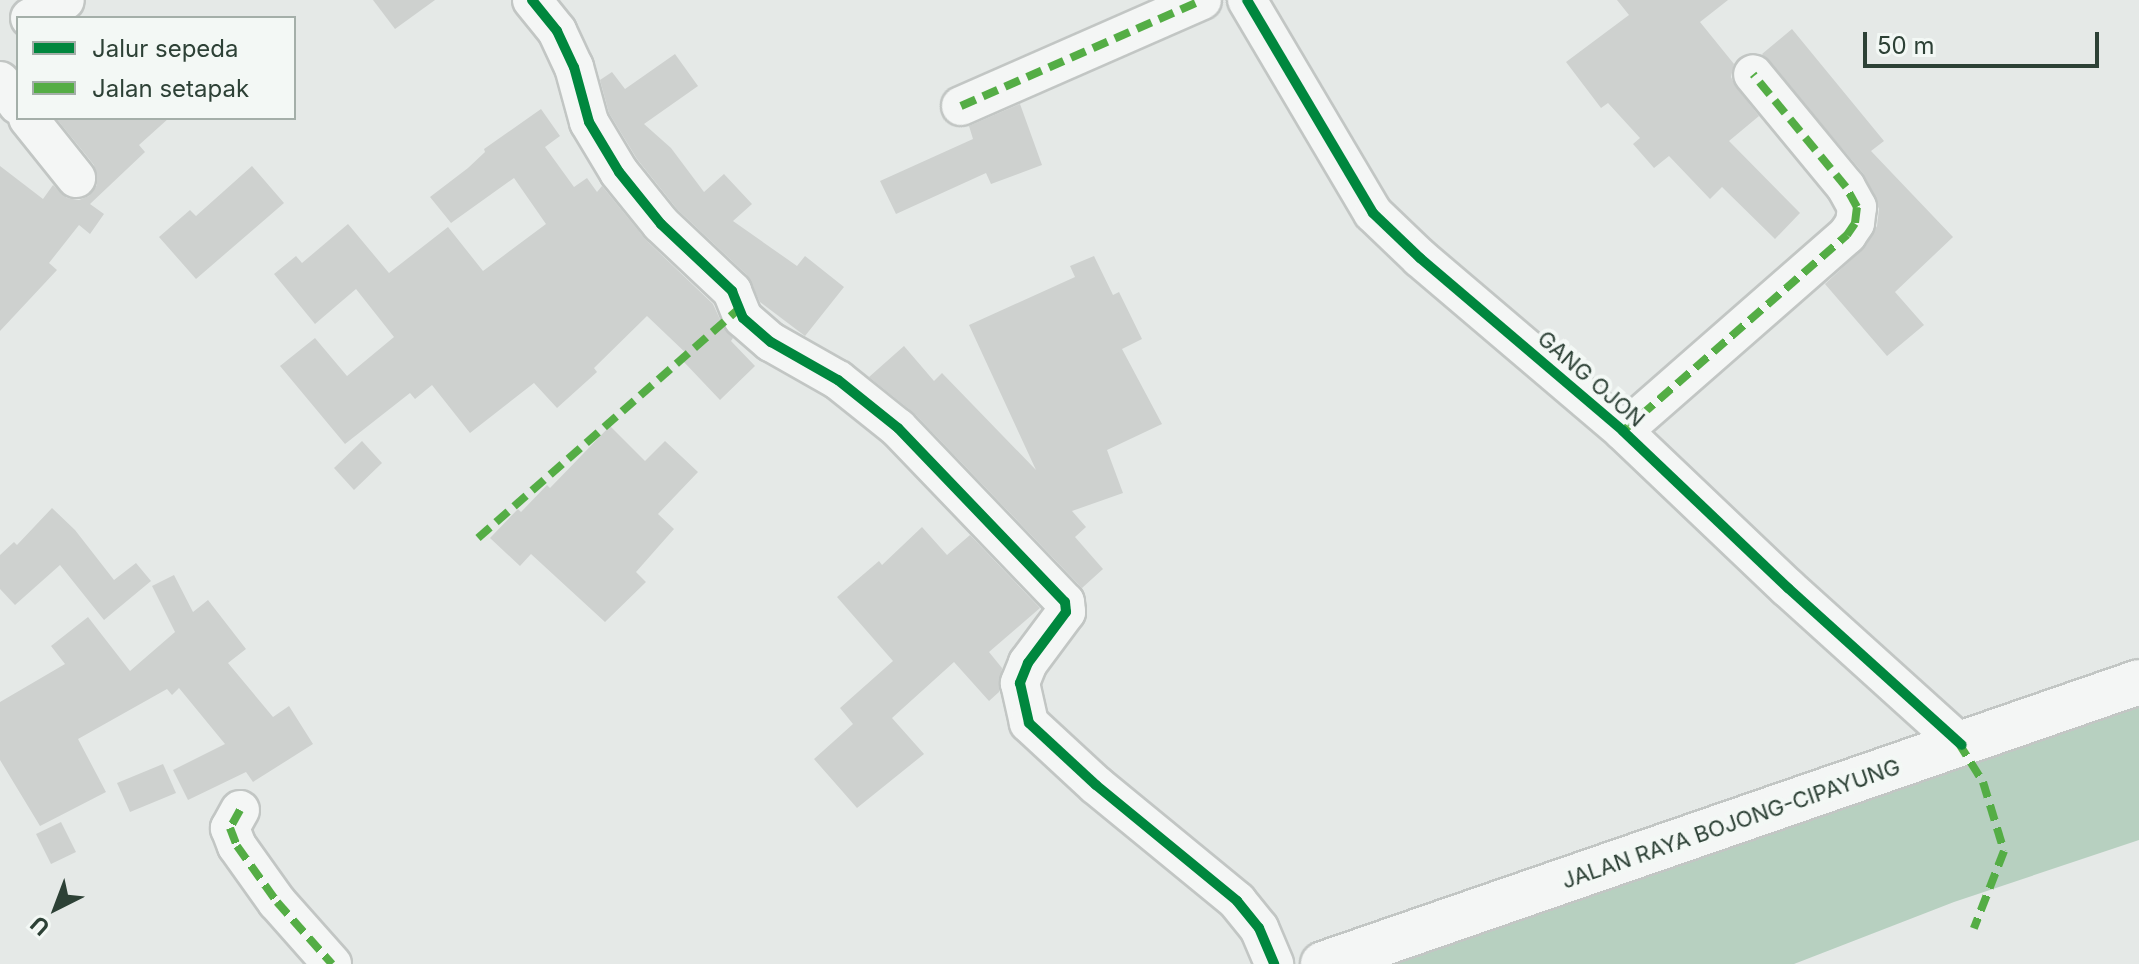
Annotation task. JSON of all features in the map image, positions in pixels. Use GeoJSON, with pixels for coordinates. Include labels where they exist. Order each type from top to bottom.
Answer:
{"type":"FeatureCollection","features":[{"type":"Feature","properties":{"kind":"street"},"geometry":{"type":"LineString","coordinates":[[34,16],[65,0]]}},
{"type":"Feature","properties":{"kind":"street"},"geometry":{"type":"LineString","coordinates":[[532,0],[557,31],[574,67],[589,122],[619,172],[661,224],[732,291],[743,318],[771,342],[838,380],[898,428],[1065,602],[1066,612],[1028,663],[1020,683],[1029,723],[1096,785],[1237,901],[1259,928],[1274,964]]}},
{"type":"Feature","properties":{"kind":"street"},"geometry":{"type":"LineString","coordinates":[[961,106],[1202,0]]}},
{"type":"Feature","properties":{"kind":"street","name":"GANG OJON"},"geometry":{"type":"LineString","coordinates":[[1247,0],[1373,213],[1420,258],[1623,431],[1788,588],[1962,745]]}},
{"type":"Feature","properties":{"kind":"street"},"geometry":{"type":"LineString","coordinates":[[1623,431],[1847,235],[1855,223],[1857,207],[1846,187],[1753,74]]}},
{"type":"Feature","properties":{"kind":"street"},"geometry":{"type":"LineString","coordinates":[[0,81],[16,102]]}},
{"type":"Feature","properties":{"kind":"street"},"geometry":{"type":"LineString","coordinates":[[30,120],[76,178]]}},
{"type":"Feature","properties":{"kind":"street","name":"JALAN RAYA BOJONG-CIPAYUNG"},"geometry":{"type":"LineString","coordinates":[[1323,964],[2139,682]]}},
{"type":"Feature","properties":{"kind":"street"},"geometry":{"type":"LineString","coordinates":[[240,810],[230,828],[237,846],[277,902],[332,964]]}},
{"type":"Feature","properties":{"kind":"shaded area"},"geometry":{"type":"Polygon","coordinates":[[[2139,683],[2139,840],[1954,902],[1794,964],[1324,964],[2139,683]]]}},
{"type":"Feature","properties":{"kind":"building"},"geometry":{"type":"Polygon","coordinates":[[[373,0],[435,0],[395,29],[373,0]]]}},
{"type":"Feature","properties":{"kind":"building"},"geometry":{"type":"Polygon","coordinates":[[[1617,0],[1728,0],[1700,22],[1734,64],[1731,77],[1759,116],[1729,141],[1800,213],[1775,239],[1722,187],[1710,199],[1669,156],[1654,168],[1633,144],[1640,138],[1608,103],[1601,108],[1566,62],[1629,15],[1617,0]]]}},
{"type":"Feature","properties":{"kind":"building"},"geometry":{"type":"Polygon","coordinates":[[[1792,29],[1884,141],[1871,151],[1953,237],[1895,292],[1924,325],[1887,356],[1825,284],[1865,247],[1877,226],[1879,209],[1863,173],[1762,54],[1792,29]]]}},
{"type":"Feature","properties":{"kind":"building"},"geometry":{"type":"Polygon","coordinates":[[[675,54],[698,86],[644,124],[671,148],[704,192],[724,174],[752,204],[733,221],[797,266],[805,256],[844,287],[805,336],[760,302],[747,275],[677,209],[637,159],[609,113],[600,80],[612,72],[625,89],[675,54]]]}},
{"type":"Feature","properties":{"kind":"building"},"geometry":{"type":"Polygon","coordinates":[[[1020,104],[1042,165],[991,184],[986,173],[896,214],[880,181],[973,139],[969,126],[1020,104]]]}},
{"type":"Feature","properties":{"kind":"building"},"geometry":{"type":"Polygon","coordinates":[[[541,109],[560,136],[545,147],[574,187],[587,178],[597,192],[602,186],[646,240],[713,304],[723,326],[733,338],[731,341],[755,366],[720,400],[683,361],[689,356],[647,316],[594,368],[597,372],[557,408],[534,383],[470,433],[432,385],[415,399],[410,393],[345,444],[280,366],[315,338],[347,376],[394,337],[356,289],[315,324],[274,274],[296,256],[302,263],[348,224],[389,273],[448,227],[483,271],[546,224],[514,178],[451,223],[430,197],[468,168],[485,152],[484,149],[541,109]]]}},
{"type":"Feature","properties":{"kind":"building"},"geometry":{"type":"Polygon","coordinates":[[[58,120],[167,120],[139,145],[145,152],[90,204],[104,214],[90,234],[79,225],[49,263],[57,270],[0,331],[0,166],[43,199],[53,185],[67,198],[79,200],[89,196],[97,185],[94,165],[58,120]]]}},
{"type":"Feature","properties":{"kind":"building"},"geometry":{"type":"Polygon","coordinates":[[[252,166],[284,203],[196,279],[159,237],[190,210],[196,216],[252,166]]]}},
{"type":"Feature","properties":{"kind":"building"},"geometry":{"type":"Polygon","coordinates":[[[1094,256],[1113,295],[1119,292],[1142,339],[1122,349],[1162,424],[1107,450],[1123,493],[1072,511],[1086,527],[1075,537],[1103,569],[1082,588],[914,413],[869,377],[904,346],[934,381],[942,373],[1036,470],[969,325],[1075,277],[1070,266],[1094,256]]]}},
{"type":"Feature","properties":{"kind":"building"},"geometry":{"type":"Polygon","coordinates":[[[610,426],[645,461],[665,441],[698,472],[658,514],[674,529],[636,572],[646,582],[605,622],[531,554],[520,566],[490,538],[518,509],[521,512],[547,485],[550,488],[610,426]]]}},
{"type":"Feature","properties":{"kind":"building"},"geometry":{"type":"Polygon","coordinates":[[[362,441],[382,463],[354,490],[334,468],[362,441]]]}},
{"type":"Feature","properties":{"kind":"building"},"geometry":{"type":"Polygon","coordinates":[[[52,508],[75,530],[114,580],[136,563],[151,581],[104,620],[60,565],[15,605],[0,589],[0,555],[14,542],[17,545],[52,508]]]}},
{"type":"Feature","properties":{"kind":"building"},"geometry":{"type":"Polygon","coordinates":[[[922,527],[947,555],[970,535],[1040,608],[989,652],[1002,668],[999,692],[989,701],[954,662],[892,718],[924,754],[857,808],[814,759],[853,724],[840,708],[893,661],[837,597],[879,561],[882,565],[922,527]]]}},
{"type":"Feature","properties":{"kind":"building"},"geometry":{"type":"Polygon","coordinates":[[[174,575],[193,612],[208,600],[246,649],[228,663],[273,717],[289,706],[313,744],[253,782],[246,772],[188,800],[173,770],[225,744],[179,688],[172,695],[167,689],[78,739],[106,792],[40,826],[0,760],[0,702],[65,664],[51,646],[88,617],[130,671],[175,632],[152,586],[174,575]]]}},
{"type":"Feature","properties":{"kind":"building"},"geometry":{"type":"Polygon","coordinates":[[[163,764],[176,793],[130,812],[117,783],[163,764]]]}},
{"type":"Feature","properties":{"kind":"building"},"geometry":{"type":"Polygon","coordinates":[[[61,822],[76,852],[51,864],[36,834],[61,822]]]}},
{"type":"Feature","properties":{"kind":"marked path"},"geometry":{"type":"LineString","coordinates":[[961,106],[1202,0]]}},
{"type":"Feature","properties":{"kind":"marked path"},"geometry":{"type":"LineString","coordinates":[[1623,431],[1847,235],[1855,223],[1857,207],[1846,187],[1753,74]]}},
{"type":"Feature","properties":{"kind":"marked path"},"geometry":{"type":"LineString","coordinates":[[478,538],[739,309]]}},
{"type":"Feature","properties":{"kind":"marked path"},"geometry":{"type":"LineString","coordinates":[[1958,742],[1983,782],[2004,851],[1974,928]]}},
{"type":"Feature","properties":{"kind":"marked path"},"geometry":{"type":"LineString","coordinates":[[240,810],[230,828],[237,846],[277,902],[332,964]]}},
{"type":"Feature","properties":{"kind":"cycle path"},"geometry":{"type":"LineString","coordinates":[[532,0],[557,31],[574,67],[589,122],[619,172],[661,224],[732,291],[743,318],[771,342],[838,380],[898,428],[1065,602],[1066,612],[1028,663],[1020,683],[1029,723],[1096,785],[1237,901],[1259,928],[1274,964]]}},
{"type":"Feature","properties":{"kind":"cycle path"},"geometry":{"type":"LineString","coordinates":[[1247,0],[1373,213],[1420,258],[1623,431],[1788,588],[1962,745]]}}]}
